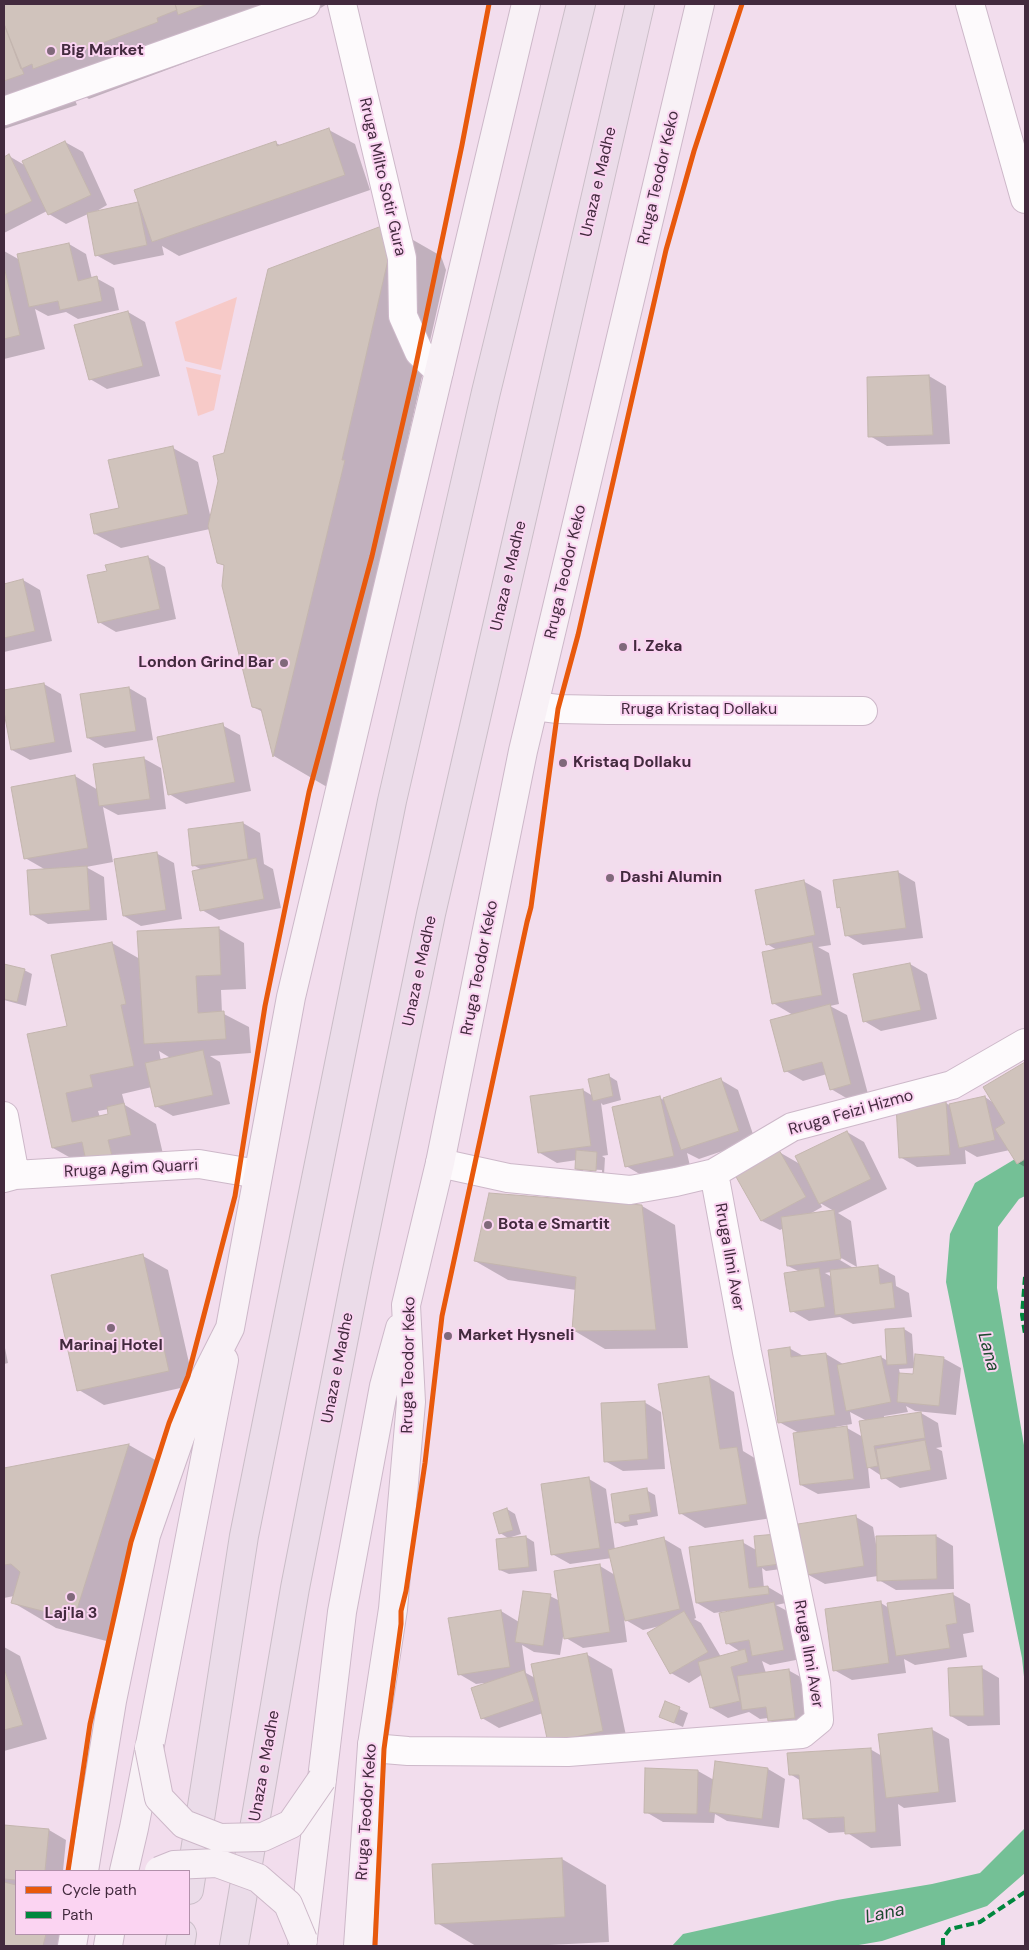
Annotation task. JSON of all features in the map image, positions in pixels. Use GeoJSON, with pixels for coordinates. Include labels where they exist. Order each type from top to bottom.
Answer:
{"type":"FeatureCollection","features":[{"type":"Feature","properties":{"kind":"highway"},"geometry":{"type":"LineString","coordinates":[[190,1884],[244,1536],[392,801],[486,392],[580,4]]}},
{"type":"Feature","properties":{"kind":"highway","name":"Unaza e Madhe"},"geometry":{"type":"LineString","coordinates":[[234,1946],[295,1588],[357,1271],[421,962],[640,4]]}},
{"type":"Feature","properties":{"kind":"main road"},"geometry":{"type":"LineString","coordinates":[[124,1870],[230,1328],[291,997],[526,4]]}},
{"type":"Feature","properties":{"kind":"main road","name":"Rruga Teodor Keko"},"geometry":{"type":"LineString","coordinates":[[358,1946],[372,1745],[393,1609],[411,1402],[406,1305],[440,1163],[523,751],[700,4]]}},
{"type":"Feature","properties":{"kind":"main road"},"geometry":{"type":"LineString","coordinates":[[302,1943],[342,1612],[384,1386],[406,1305]]}},
{"type":"Feature","properties":{"kind":"main road"},"geometry":{"type":"LineString","coordinates":[[84,1870],[112,1701],[146,1535],[192,1403],[230,1328]]}},
{"type":"Feature","properties":{"kind":"main road"},"geometry":{"type":"LineString","coordinates":[[148,1748],[159,1798],[184,1824],[220,1838],[263,1837],[291,1824],[322,1779]]}},
{"type":"Feature","properties":{"kind":"main road"},"geometry":{"type":"LineString","coordinates":[[162,1870],[174,1865],[217,1863],[258,1878],[288,1904],[302,1943]]}},
{"type":"Feature","properties":{"kind":"street"},"geometry":{"type":"LineString","coordinates":[[4,111],[306,4]]}},
{"type":"Feature","properties":{"kind":"street","name":"Rruga Milto Sotir Gura"},"geometry":{"type":"LineString","coordinates":[[342,4],[402,258],[403,316],[419,352],[439,371]]}},
{"type":"Feature","properties":{"kind":"street"},"geometry":{"type":"LineString","coordinates":[[970,4],[1025,199]]}},
{"type":"Feature","properties":{"kind":"street","name":"Rruga Kristaq Dollaku"},"geometry":{"type":"LineString","coordinates":[[534,706],[558,709],[608,710],[864,711]]}},
{"type":"Feature","properties":{"kind":"street","name":"Rruga Feizi Hizmo"},"geometry":{"type":"LineString","coordinates":[[440,1163],[508,1178],[630,1190],[714,1173],[792,1127],[952,1085],[1025,1043]]}},
{"type":"Feature","properties":{"kind":"street"},"geometry":{"type":"LineString","coordinates":[[4,1116],[10,1176]]}},
{"type":"Feature","properties":{"kind":"street","name":"Rruga Agim Quarri"},"geometry":{"type":"LineString","coordinates":[[10,1176],[199,1164],[258,1174]]}},
{"type":"Feature","properties":{"kind":"street","name":"Rruga Ilmi Aver"},"geometry":{"type":"LineString","coordinates":[[372,1745],[384,1749],[408,1751],[568,1752],[802,1734],[819,1720],[816,1683],[747,1352],[714,1173]]}},
{"type":"Feature","properties":{"kind":"shaded area"},"geometry":{"type":"Polygon","coordinates":[[[237,297],[221,370],[185,361],[175,322],[237,297]]]}},
{"type":"Feature","properties":{"kind":"shaded area"},"geometry":{"type":"Polygon","coordinates":[[[186,367],[221,375],[214,410],[198,416],[186,367]]]}},
{"type":"Feature","properties":{"kind":"water","name":"Lana"},"geometry":{"type":"Polygon","coordinates":[[[1025,1153],[1025,1196],[1019,1199],[998,1227],[997,1288],[1025,1451],[1025,1686],[1022,1658],[946,1282],[950,1234],[975,1183],[1025,1153]]]}},
{"type":"Feature","properties":{"kind":"water","name":"Lana"},"geometry":{"type":"Polygon","coordinates":[[[1025,1828],[1025,1873],[987,1906],[882,1941],[853,1946],[672,1946],[683,1934],[837,1900],[932,1884],[980,1873],[1025,1828]]]}},
{"type":"Feature","properties":{"kind":"building"},"geometry":{"type":"Polygon","coordinates":[[[4,4],[175,4],[177,10],[157,18],[158,22],[33,69],[32,64],[21,69],[4,24],[4,4]]]}},
{"type":"Feature","properties":{"kind":"building"},"geometry":{"type":"Polygon","coordinates":[[[175,4],[207,4],[178,15],[175,4]]]}},
{"type":"Feature","properties":{"kind":"building"},"geometry":{"type":"Polygon","coordinates":[[[4,24],[24,74],[4,81],[4,24]]]}},
{"type":"Feature","properties":{"kind":"building"},"geometry":{"type":"Polygon","coordinates":[[[329,128],[345,175],[152,242],[134,190],[276,141],[277,146],[329,128]]]}},
{"type":"Feature","properties":{"kind":"building"},"geometry":{"type":"Polygon","coordinates":[[[65,141],[91,195],[48,215],[22,161],[65,141]]]}},
{"type":"Feature","properties":{"kind":"building"},"geometry":{"type":"Polygon","coordinates":[[[9,154],[32,201],[4,215],[4,157],[9,154]]]}},
{"type":"Feature","properties":{"kind":"building"},"geometry":{"type":"Polygon","coordinates":[[[138,202],[147,245],[95,256],[87,213],[138,202]]]}},
{"type":"Feature","properties":{"kind":"building"},"geometry":{"type":"Polygon","coordinates":[[[387,224],[393,238],[342,460],[345,460],[273,757],[261,709],[252,707],[222,586],[224,565],[217,563],[208,526],[218,481],[213,456],[224,453],[268,269],[387,224]]]}},
{"type":"Feature","properties":{"kind":"building"},"geometry":{"type":"Polygon","coordinates":[[[69,243],[78,281],[97,276],[102,301],[60,310],[58,301],[29,307],[17,254],[69,243]]]}},
{"type":"Feature","properties":{"kind":"building"},"geometry":{"type":"Polygon","coordinates":[[[4,266],[20,335],[4,339],[4,266]]]}},
{"type":"Feature","properties":{"kind":"building"},"geometry":{"type":"Polygon","coordinates":[[[128,311],[143,366],[89,380],[74,325],[128,311]]]}},
{"type":"Feature","properties":{"kind":"building"},"geometry":{"type":"Polygon","coordinates":[[[929,375],[933,435],[868,437],[867,377],[929,375]]]}},
{"type":"Feature","properties":{"kind":"building"},"geometry":{"type":"Polygon","coordinates":[[[173,446],[188,514],[94,534],[90,514],[119,508],[108,460],[173,446]]]}},
{"type":"Feature","properties":{"kind":"building"},"geometry":{"type":"Polygon","coordinates":[[[148,556],[160,609],[98,623],[87,575],[107,571],[105,565],[148,556]]]}},
{"type":"Feature","properties":{"kind":"building"},"geometry":{"type":"Polygon","coordinates":[[[23,579],[35,631],[4,638],[4,584],[23,579]]]}},
{"type":"Feature","properties":{"kind":"building"},"geometry":{"type":"Polygon","coordinates":[[[44,683],[55,742],[11,750],[4,712],[4,690],[44,683]]]}},
{"type":"Feature","properties":{"kind":"building"},"geometry":{"type":"Polygon","coordinates":[[[129,687],[136,731],[87,738],[80,694],[129,687]]]}},
{"type":"Feature","properties":{"kind":"building"},"geometry":{"type":"Polygon","coordinates":[[[223,723],[235,782],[168,795],[157,737],[223,723]]]}},
{"type":"Feature","properties":{"kind":"building"},"geometry":{"type":"Polygon","coordinates":[[[144,757],[150,799],[99,806],[93,764],[144,757]]]}},
{"type":"Feature","properties":{"kind":"building"},"geometry":{"type":"Polygon","coordinates":[[[75,775],[88,848],[24,859],[11,787],[75,775]]]}},
{"type":"Feature","properties":{"kind":"building"},"geometry":{"type":"Polygon","coordinates":[[[243,822],[248,859],[192,866],[188,829],[243,822]]]}},
{"type":"Feature","properties":{"kind":"building"},"geometry":{"type":"Polygon","coordinates":[[[157,852],[166,910],[123,916],[114,859],[157,852]]]}},
{"type":"Feature","properties":{"kind":"building"},"geometry":{"type":"Polygon","coordinates":[[[256,858],[264,899],[200,911],[192,871],[256,858]]]}},
{"type":"Feature","properties":{"kind":"building"},"geometry":{"type":"Polygon","coordinates":[[[87,866],[90,910],[30,915],[27,870],[87,866]]]}},
{"type":"Feature","properties":{"kind":"building"},"geometry":{"type":"Polygon","coordinates":[[[898,871],[906,928],[845,936],[840,907],[837,908],[833,880],[898,871]]]}},
{"type":"Feature","properties":{"kind":"building"},"geometry":{"type":"Polygon","coordinates":[[[804,880],[815,935],[766,945],[755,890],[804,880]]]}},
{"type":"Feature","properties":{"kind":"building"},"geometry":{"type":"Polygon","coordinates":[[[219,927],[221,975],[196,976],[198,1013],[224,1011],[226,1039],[144,1044],[137,931],[219,927]]]}},
{"type":"Feature","properties":{"kind":"building"},"geometry":{"type":"Polygon","coordinates":[[[112,942],[126,1004],[121,1005],[134,1066],[90,1075],[93,1087],[66,1093],[72,1122],[108,1114],[107,1107],[124,1103],[131,1135],[108,1140],[113,1160],[87,1166],[82,1142],[52,1148],[27,1034],[67,1026],[51,955],[112,942]]]}},
{"type":"Feature","properties":{"kind":"building"},"geometry":{"type":"Polygon","coordinates":[[[812,942],[822,995],[772,1004],[762,952],[812,942]]]}},
{"type":"Feature","properties":{"kind":"building"},"geometry":{"type":"Polygon","coordinates":[[[910,963],[921,1010],[863,1022],[853,974],[910,963]]]}},
{"type":"Feature","properties":{"kind":"building"},"geometry":{"type":"Polygon","coordinates":[[[4,964],[25,969],[17,1002],[4,999],[4,964]]]}},
{"type":"Feature","properties":{"kind":"building"},"geometry":{"type":"Polygon","coordinates":[[[830,1004],[851,1084],[830,1090],[822,1062],[784,1072],[770,1020],[830,1004]]]}},
{"type":"Feature","properties":{"kind":"building"},"geometry":{"type":"Polygon","coordinates":[[[203,1050],[213,1095],[155,1107],[145,1063],[203,1050]]]}},
{"type":"Feature","properties":{"kind":"building"},"geometry":{"type":"Polygon","coordinates":[[[1025,1062],[1025,1159],[1017,1164],[995,1129],[1005,1123],[983,1087],[1025,1062]]]}},
{"type":"Feature","properties":{"kind":"building"},"geometry":{"type":"Polygon","coordinates":[[[609,1074],[613,1096],[593,1101],[588,1079],[609,1074]]]}},
{"type":"Feature","properties":{"kind":"building"},"geometry":{"type":"Polygon","coordinates":[[[721,1078],[739,1131],[681,1150],[663,1098],[721,1078]]]}},
{"type":"Feature","properties":{"kind":"building"},"geometry":{"type":"Polygon","coordinates":[[[583,1089],[591,1146],[538,1153],[530,1096],[583,1089]]]}},
{"type":"Feature","properties":{"kind":"building"},"geometry":{"type":"Polygon","coordinates":[[[660,1096],[674,1156],[625,1167],[612,1107],[660,1096]]]}},
{"type":"Feature","properties":{"kind":"building"},"geometry":{"type":"Polygon","coordinates":[[[985,1096],[995,1140],[959,1148],[949,1104],[985,1096]]]}},
{"type":"Feature","properties":{"kind":"building"},"geometry":{"type":"Polygon","coordinates":[[[946,1102],[950,1155],[899,1158],[896,1105],[946,1102]]]}},
{"type":"Feature","properties":{"kind":"building"},"geometry":{"type":"Polygon","coordinates":[[[847,1131],[871,1179],[819,1204],[795,1156],[847,1131]]]}},
{"type":"Feature","properties":{"kind":"building"},"geometry":{"type":"Polygon","coordinates":[[[576,1150],[597,1152],[596,1171],[575,1169],[576,1150]]]}},
{"type":"Feature","properties":{"kind":"building"},"geometry":{"type":"Polygon","coordinates":[[[779,1150],[806,1197],[761,1221],[735,1175],[779,1150]]]}},
{"type":"Feature","properties":{"kind":"building"},"geometry":{"type":"Polygon","coordinates":[[[489,1193],[642,1205],[656,1330],[572,1331],[576,1277],[474,1261],[489,1193]]]}},
{"type":"Feature","properties":{"kind":"building"},"geometry":{"type":"Polygon","coordinates":[[[834,1210],[841,1259],[787,1266],[781,1217],[834,1210]]]}},
{"type":"Feature","properties":{"kind":"building","name":"Marinaj Hotel"},"geometry":{"type":"Polygon","coordinates":[[[143,1254],[169,1371],[77,1391],[51,1275],[143,1254]]]}},
{"type":"Feature","properties":{"kind":"building"},"geometry":{"type":"Polygon","coordinates":[[[878,1265],[880,1284],[892,1282],[895,1308],[835,1315],[830,1270],[878,1265]]]}},
{"type":"Feature","properties":{"kind":"building"},"geometry":{"type":"Polygon","coordinates":[[[819,1268],[825,1307],[790,1312],[784,1273],[819,1268]]]}},
{"type":"Feature","properties":{"kind":"building"},"geometry":{"type":"Polygon","coordinates":[[[904,1328],[907,1364],[887,1365],[885,1329],[904,1328]]]}},
{"type":"Feature","properties":{"kind":"building"},"geometry":{"type":"Polygon","coordinates":[[[790,1347],[791,1357],[826,1353],[835,1415],[778,1423],[768,1350],[790,1347]]]}},
{"type":"Feature","properties":{"kind":"building"},"geometry":{"type":"Polygon","coordinates":[[[915,1354],[944,1357],[939,1406],[897,1402],[899,1373],[913,1374],[915,1354]]]}},
{"type":"Feature","properties":{"kind":"building"},"geometry":{"type":"Polygon","coordinates":[[[881,1356],[891,1402],[846,1411],[837,1365],[881,1356]]]}},
{"type":"Feature","properties":{"kind":"building"},"geometry":{"type":"Polygon","coordinates":[[[709,1376],[720,1449],[737,1447],[747,1504],[679,1514],[658,1384],[709,1376]]]}},
{"type":"Feature","properties":{"kind":"building"},"geometry":{"type":"Polygon","coordinates":[[[645,1401],[648,1459],[604,1462],[601,1403],[645,1401]]]}},
{"type":"Feature","properties":{"kind":"building"},"geometry":{"type":"Polygon","coordinates":[[[921,1412],[925,1438],[874,1446],[878,1466],[867,1468],[859,1421],[921,1412]]]}},
{"type":"Feature","properties":{"kind":"building"},"geometry":{"type":"Polygon","coordinates":[[[847,1426],[854,1479],[800,1485],[793,1433],[847,1426]]]}},
{"type":"Feature","properties":{"kind":"building"},"geometry":{"type":"Polygon","coordinates":[[[925,1440],[931,1470],[881,1479],[876,1449],[925,1440]]]}},
{"type":"Feature","properties":{"kind":"building"},"geometry":{"type":"Polygon","coordinates":[[[129,1444],[74,1619],[11,1603],[20,1572],[11,1564],[4,1565],[4,1468],[129,1444]]]}},
{"type":"Feature","properties":{"kind":"building"},"geometry":{"type":"Polygon","coordinates":[[[589,1477],[600,1548],[551,1555],[541,1484],[589,1477]]]}},
{"type":"Feature","properties":{"kind":"building"},"geometry":{"type":"Polygon","coordinates":[[[647,1488],[651,1512],[629,1515],[630,1521],[615,1523],[611,1494],[647,1488]]]}},
{"type":"Feature","properties":{"kind":"building"},"geometry":{"type":"Polygon","coordinates":[[[507,1508],[513,1530],[499,1534],[493,1513],[507,1508]]]}},
{"type":"Feature","properties":{"kind":"building"},"geometry":{"type":"Polygon","coordinates":[[[856,1515],[864,1566],[806,1575],[798,1524],[856,1515]]]}},
{"type":"Feature","properties":{"kind":"building"},"geometry":{"type":"Polygon","coordinates":[[[777,1534],[780,1564],[757,1567],[754,1536],[777,1534]]]}},
{"type":"Feature","properties":{"kind":"building"},"geometry":{"type":"Polygon","coordinates":[[[936,1535],[937,1579],[877,1581],[876,1536],[936,1535]]]}},
{"type":"Feature","properties":{"kind":"building"},"geometry":{"type":"Polygon","coordinates":[[[526,1536],[529,1567],[499,1570],[496,1539],[526,1536]]]}},
{"type":"Feature","properties":{"kind":"building"},"geometry":{"type":"Polygon","coordinates":[[[664,1537],[680,1609],[625,1621],[608,1550],[664,1537]]]}},
{"type":"Feature","properties":{"kind":"building"},"geometry":{"type":"Polygon","coordinates":[[[743,1540],[749,1588],[768,1586],[769,1594],[696,1603],[689,1547],[743,1540]]]}},
{"type":"Feature","properties":{"kind":"building"},"geometry":{"type":"Polygon","coordinates":[[[600,1564],[610,1632],[564,1639],[554,1571],[600,1564]]]}},
{"type":"Feature","properties":{"kind":"building"},"geometry":{"type":"Polygon","coordinates":[[[523,1591],[551,1594],[543,1646],[515,1642],[523,1591]]]}},
{"type":"Feature","properties":{"kind":"building"},"geometry":{"type":"Polygon","coordinates":[[[953,1593],[957,1623],[946,1625],[950,1648],[896,1656],[887,1603],[953,1593]]]}},
{"type":"Feature","properties":{"kind":"building"},"geometry":{"type":"Polygon","coordinates":[[[881,1601],[889,1663],[833,1671],[825,1609],[881,1601]]]}},
{"type":"Feature","properties":{"kind":"building"},"geometry":{"type":"Polygon","coordinates":[[[774,1602],[784,1650],[752,1656],[749,1640],[726,1644],[719,1613],[774,1602]]]}},
{"type":"Feature","properties":{"kind":"building"},"geometry":{"type":"Polygon","coordinates":[[[501,1610],[510,1667],[458,1675],[448,1618],[501,1610]]]}},
{"type":"Feature","properties":{"kind":"building"},"geometry":{"type":"Polygon","coordinates":[[[684,1611],[708,1652],[670,1674],[647,1633],[684,1611]]]}},
{"type":"Feature","properties":{"kind":"building"},"geometry":{"type":"Polygon","coordinates":[[[745,1649],[748,1662],[731,1667],[740,1701],[710,1708],[698,1662],[745,1649]]]}},
{"type":"Feature","properties":{"kind":"building"},"geometry":{"type":"Polygon","coordinates":[[[587,1653],[603,1731],[548,1743],[531,1664],[587,1653]]]}},
{"type":"Feature","properties":{"kind":"building"},"geometry":{"type":"Polygon","coordinates":[[[982,1666],[984,1716],[950,1716],[948,1668],[982,1666]]]}},
{"type":"Feature","properties":{"kind":"building"},"geometry":{"type":"Polygon","coordinates":[[[4,1668],[23,1725],[4,1730],[4,1668]]]}},
{"type":"Feature","properties":{"kind":"building"},"geometry":{"type":"Polygon","coordinates":[[[789,1669],[795,1718],[768,1721],[766,1707],[742,1710],[737,1676],[789,1669]]]}},
{"type":"Feature","properties":{"kind":"building"},"geometry":{"type":"Polygon","coordinates":[[[524,1670],[534,1701],[481,1719],[471,1688],[524,1670]]]}},
{"type":"Feature","properties":{"kind":"building"},"geometry":{"type":"Polygon","coordinates":[[[665,1701],[680,1707],[674,1723],[659,1717],[665,1701]]]}},
{"type":"Feature","properties":{"kind":"building"},"geometry":{"type":"Polygon","coordinates":[[[932,1728],[939,1792],[886,1798],[878,1734],[932,1728]]]}},
{"type":"Feature","properties":{"kind":"building"},"geometry":{"type":"Polygon","coordinates":[[[871,1748],[876,1832],[845,1834],[844,1817],[803,1819],[799,1775],[789,1775],[787,1753],[871,1748]]]}},
{"type":"Feature","properties":{"kind":"building"},"geometry":{"type":"Polygon","coordinates":[[[715,1761],[768,1768],[762,1819],[709,1812],[715,1761]]]}},
{"type":"Feature","properties":{"kind":"building"},"geometry":{"type":"Polygon","coordinates":[[[645,1768],[698,1770],[697,1814],[644,1813],[645,1768]]]}},
{"type":"Feature","properties":{"kind":"building"},"geometry":{"type":"Polygon","coordinates":[[[4,1825],[49,1829],[45,1870],[15,1870],[15,1880],[4,1879],[4,1825]]]}},
{"type":"Feature","properties":{"kind":"building"},"geometry":{"type":"Polygon","coordinates":[[[562,1858],[565,1917],[435,1924],[432,1864],[562,1858]]]}},
{"type":"Feature","properties":{"kind":"building"},"geometry":{"type":"Polygon","coordinates":[[[4,1882],[15,1885],[15,1935],[46,1935],[43,1946],[4,1946],[4,1882]]]}},
{"type":"Feature","properties":{"kind":"marked path"},"geometry":{"type":"LineString","coordinates":[[1025,1277],[1022,1315],[1025,1334]]}},
{"type":"Feature","properties":{"kind":"marked path"},"geometry":{"type":"LineString","coordinates":[[943,1946],[943,1938],[950,1929],[980,1922],[1025,1892]]}},
{"type":"Feature","properties":{"kind":"cycle path"},"geometry":{"type":"LineString","coordinates":[[68,1870],[90,1724],[131,1542],[169,1423],[188,1376],[235,1196],[265,1006],[309,792],[372,556],[414,374],[462,145],[489,4]]}},
{"type":"Feature","properties":{"kind":"cycle path"},"geometry":{"type":"LineString","coordinates":[[375,1946],[384,1749],[401,1624],[401,1611],[406,1591],[425,1463],[442,1316],[531,907],[558,709],[578,635],[666,250],[694,151],[742,4]]}},
{"type":"Feature","properties":{"kind":"place","name":"Big Market"},"geometry":{"type":"Point","coordinates":[51,51]}},
{"type":"Feature","properties":{"kind":"place","name":"I. Zeka"},"geometry":{"type":"Point","coordinates":[623,647]}},
{"type":"Feature","properties":{"kind":"place","name":"London Grind Bar"},"geometry":{"type":"Point","coordinates":[284,663]}},
{"type":"Feature","properties":{"kind":"place","name":"Kristaq Dollaku"},"geometry":{"type":"Point","coordinates":[563,763]}},
{"type":"Feature","properties":{"kind":"place","name":"Dashi Alumin"},"geometry":{"type":"Point","coordinates":[610,878]}},
{"type":"Feature","properties":{"kind":"place","name":"Bota e Smartit"},"geometry":{"type":"Point","coordinates":[488,1225]}},
{"type":"Feature","properties":{"kind":"place","name":"Marinaj Hotel"},"geometry":{"type":"Point","coordinates":[111,1328]}},
{"type":"Feature","properties":{"kind":"place","name":"Market Hysneli"},"geometry":{"type":"Point","coordinates":[448,1336]}},
{"type":"Feature","properties":{"kind":"place","name":"Laj'la 3"},"geometry":{"type":"Point","coordinates":[71,1597]}}]}
